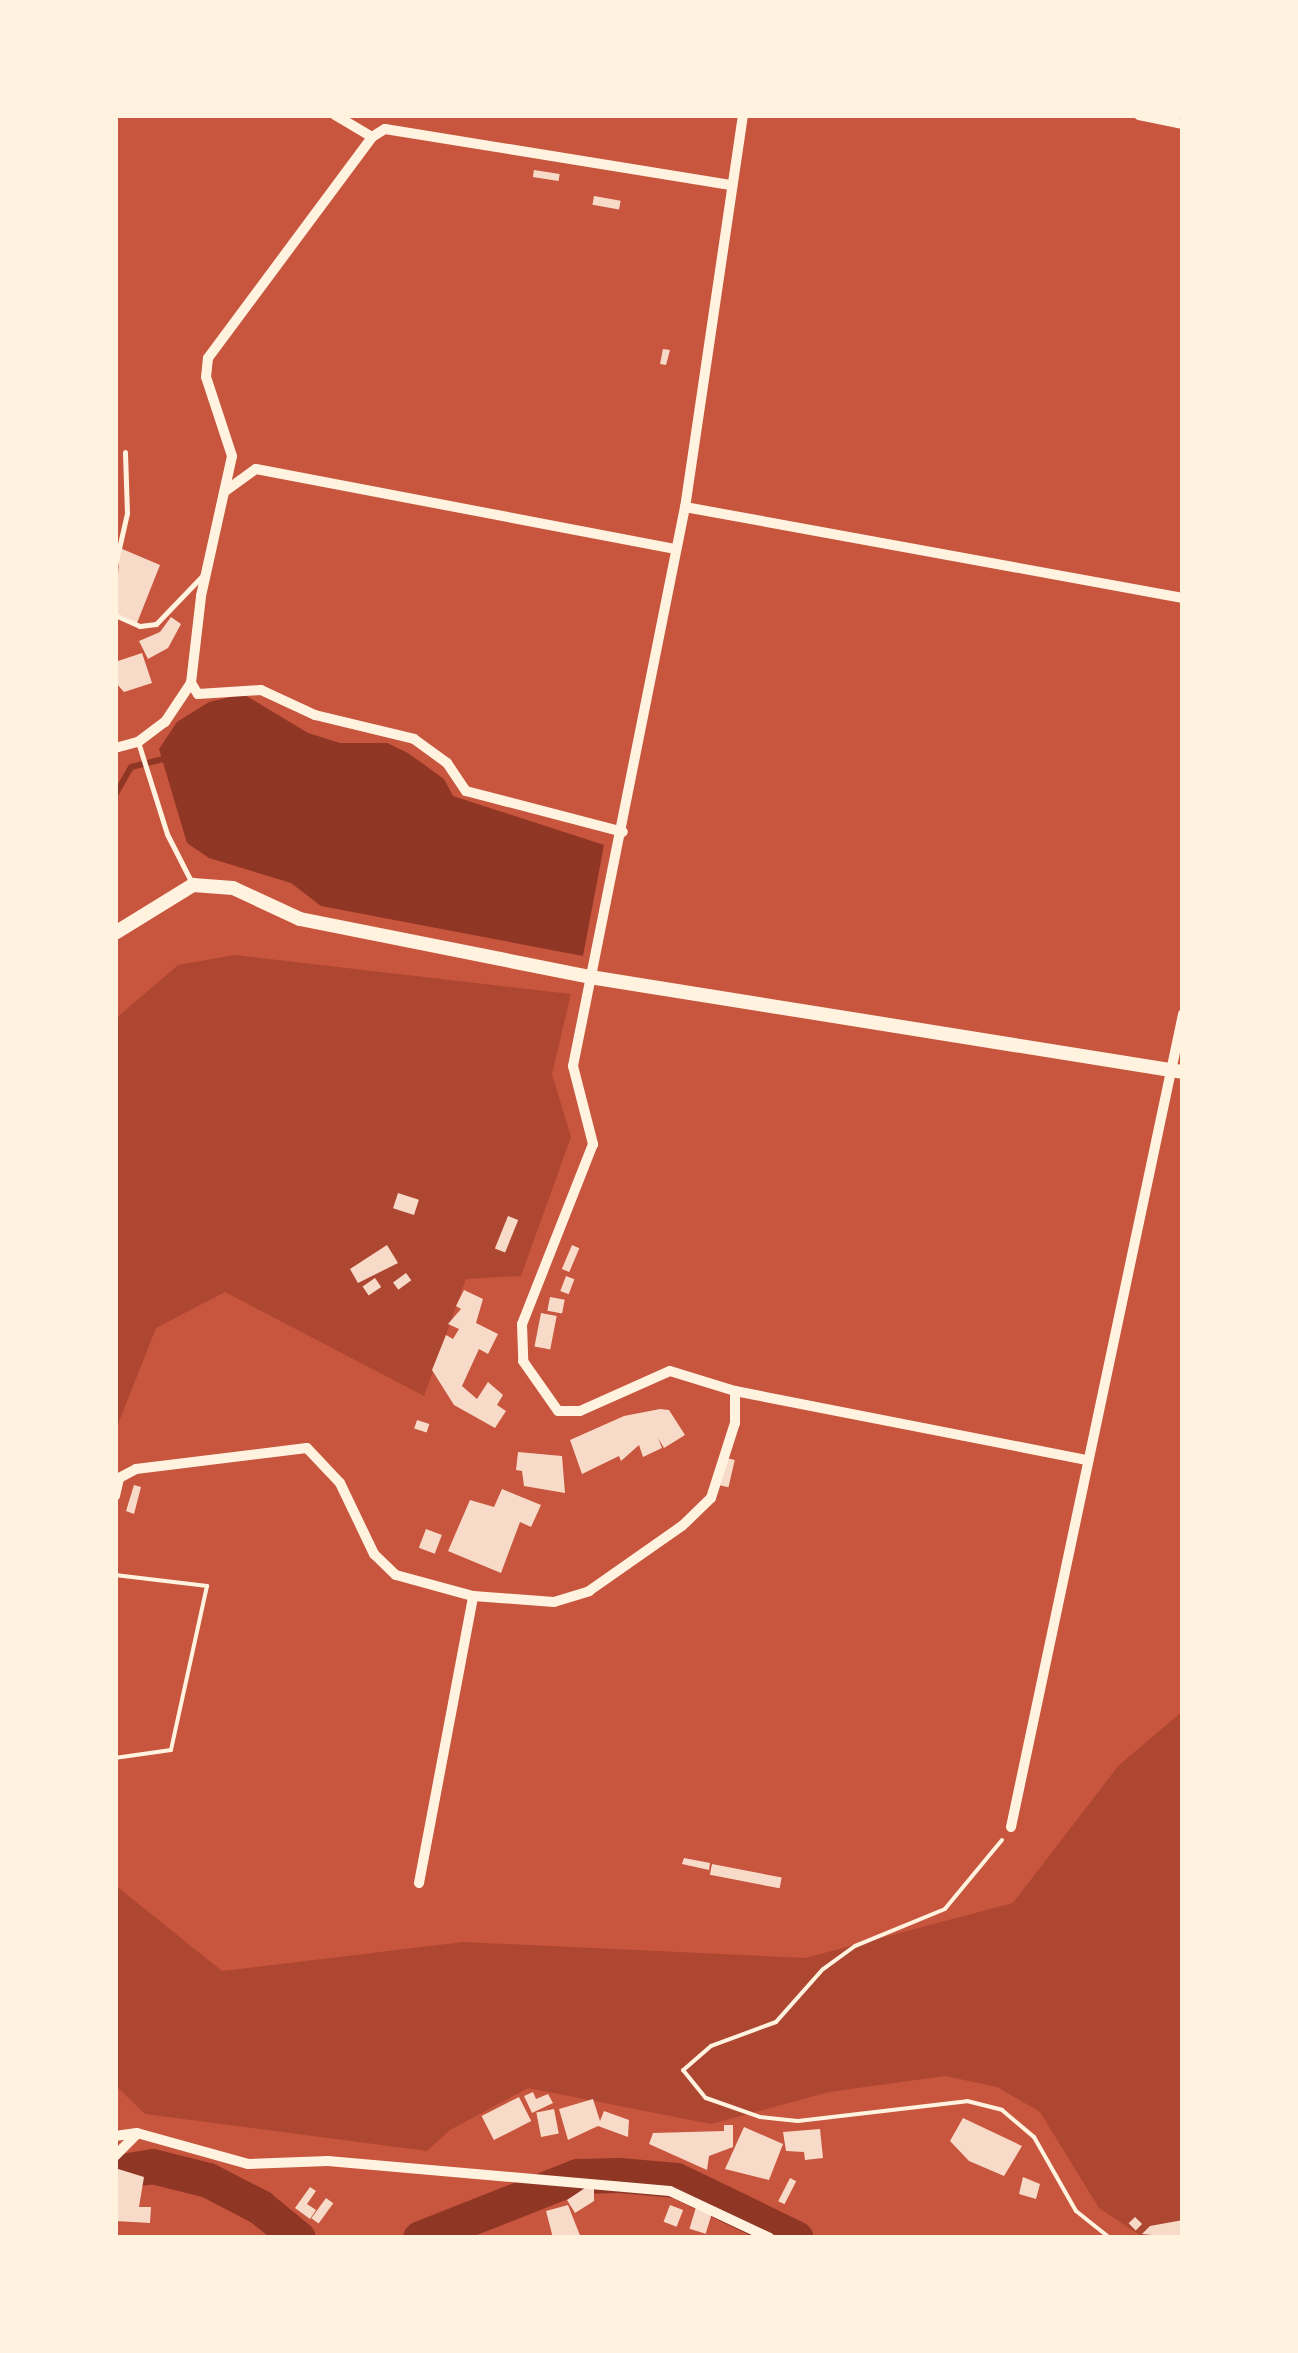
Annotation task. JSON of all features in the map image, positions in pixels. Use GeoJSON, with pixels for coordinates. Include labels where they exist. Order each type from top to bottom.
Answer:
{"type":"FeatureCollection","features":[{"type":"Feature","properties":{"kind":"street"},"geometry":{"type":"LineString","coordinates":[[335,115],[372,137]]}},
{"type":"Feature","properties":{"kind":"street"},"geometry":{"type":"LineString","coordinates":[[743,115],[686,506],[674,549],[623,832],[573,1066],[592,1144],[522,1324],[522,1361],[558,1411],[580,1411],[670,1372],[735,1391],[1088,1460]]}},
{"type":"Feature","properties":{"kind":"street"},"geometry":{"type":"LineString","coordinates":[[1138,115],[1183,124]]}},
{"type":"Feature","properties":{"kind":"street"},"geometry":{"type":"LineString","coordinates":[[115,747],[138,742],[165,722],[192,684],[205,572],[232,456],[206,377],[208,358],[372,137],[385,128],[730,185]]}},
{"type":"Feature","properties":{"kind":"street"},"geometry":{"type":"LineString","coordinates":[[224,493],[256,469],[674,549]]}},
{"type":"Feature","properties":{"kind":"street"},"geometry":{"type":"LineString","coordinates":[[686,506],[1183,598]]}},
{"type":"Feature","properties":{"kind":"street"},"geometry":{"type":"LineString","coordinates":[[192,684],[198,694],[262,690],[315,715],[414,740],[447,763],[466,791],[623,832]]}},
{"type":"Feature","properties":{"kind":"street"},"geometry":{"type":"LineString","coordinates":[[115,933],[193,885],[233,888],[300,919],[590,977],[1176,1070]]}},
{"type":"Feature","properties":{"kind":"street"},"geometry":{"type":"LineString","coordinates":[[1011,1827],[1176,1070],[1183,1014]]}},
{"type":"Feature","properties":{"kind":"street"},"geometry":{"type":"LineString","coordinates":[[115,1496],[119,1478],[136,1469],[306,1448],[340,1483],[374,1554],[396,1575],[518,1604],[588,1591],[682,1526],[710,1498],[735,1423],[735,1391]]}},
{"type":"Feature","properties":{"kind":"street"},"geometry":{"type":"LineString","coordinates":[[419,1883],[473,1596]]}},
{"type":"Feature","properties":{"kind":"street"},"geometry":{"type":"LineString","coordinates":[[115,2136],[137,2133],[248,2164],[328,2161],[532,2182],[670,2191],[770,2238]]}},
{"type":"Feature","properties":{"kind":"street"},"geometry":{"type":"LineString","coordinates":[[115,2156],[137,2133]]}},
{"type":"Feature","properties":{"kind":"lane"},"geometry":{"type":"LineString","coordinates":[[115,566],[127,513],[124,452]]}},
{"type":"Feature","properties":{"kind":"lane"},"geometry":{"type":"LineString","coordinates":[[115,614],[140,626],[156,624],[205,572]]}},
{"type":"Feature","properties":{"kind":"lane"},"geometry":{"type":"LineString","coordinates":[[138,742],[168,834],[193,885]]}},
{"type":"Feature","properties":{"kind":"path"},"geometry":{"type":"LineString","coordinates":[[115,1575],[207,1586],[171,1750],[115,1758]]}},
{"type":"Feature","properties":{"kind":"path"},"geometry":{"type":"LineString","coordinates":[[1011,1827],[973,1882],[944,1909],[855,1946],[822,1969],[776,2022],[711,2046],[683,2070],[706,2098],[760,2118],[798,2121],[966,2101],[1002,2110],[1034,2138],[1076,2211],[1110,2238]]}},
{"type":"Feature","properties":{"kind":"shaded area"},"geometry":{"type":"Polygon","coordinates":[[[243,694],[308,733],[340,743],[387,743],[408,753],[444,779],[453,796],[604,845],[583,956],[321,906],[291,883],[209,858],[187,843],[159,749],[177,722],[209,702],[243,694]]]}},
{"type":"Feature","properties":{"kind":"shaded area"},"geometry":{"type":"Polygon","coordinates":[[[235,955],[571,994],[552,1074],[571,1137],[521,1276],[466,1279],[424,1396],[225,1292],[156,1328],[115,1432],[115,1019],[178,965],[235,955]]]}},
{"type":"Feature","properties":{"kind":"shaded area"},"geometry":{"type":"Polygon","coordinates":[[[1183,1711],[1183,2238],[1144,2238],[1099,2208],[1040,2112],[997,2087],[945,2076],[829,2092],[711,2124],[528,2088],[450,2130],[427,2151],[145,2114],[115,2085],[115,1885],[222,1971],[463,1942],[805,1958],[1013,1903],[1119,1765],[1183,1711]]]}},
{"type":"Feature","properties":{"kind":"building"},"geometry":{"type":"Polygon","coordinates":[[[534,170],[560,174],[559,181],[533,177],[534,170]]]}},
{"type":"Feature","properties":{"kind":"building"},"geometry":{"type":"Polygon","coordinates":[[[594,196],[621,201],[619,210],[592,205],[594,196]]]}},
{"type":"Feature","properties":{"kind":"building"},"geometry":{"type":"Polygon","coordinates":[[[663,349],[670,350],[666,365],[660,364],[663,349]]]}},
{"type":"Feature","properties":{"kind":"building"},"geometry":{"type":"Polygon","coordinates":[[[120,548],[160,565],[137,623],[115,613],[120,548]]]}},
{"type":"Feature","properties":{"kind":"building"},"geometry":{"type":"Polygon","coordinates":[[[171,617],[181,624],[168,648],[148,659],[139,641],[160,632],[171,617]]]}},
{"type":"Feature","properties":{"kind":"building"},"geometry":{"type":"Polygon","coordinates":[[[142,653],[152,683],[124,692],[115,682],[115,662],[142,653]]]}},
{"type":"Feature","properties":{"kind":"building"},"geometry":{"type":"Polygon","coordinates":[[[398,1193],[419,1200],[414,1215],[393,1208],[398,1193]]]}},
{"type":"Feature","properties":{"kind":"building"},"geometry":{"type":"Polygon","coordinates":[[[508,1216],[518,1220],[505,1253],[495,1248],[508,1216]]]}},
{"type":"Feature","properties":{"kind":"building"},"geometry":{"type":"Polygon","coordinates":[[[387,1245],[398,1263],[358,1283],[350,1269],[387,1245]]]}},
{"type":"Feature","properties":{"kind":"building"},"geometry":{"type":"Polygon","coordinates":[[[572,1245],[579,1248],[569,1272],[562,1269],[572,1245]]]}},
{"type":"Feature","properties":{"kind":"building"},"geometry":{"type":"Polygon","coordinates":[[[406,1273],[411,1280],[398,1290],[393,1282],[406,1273]]]}},
{"type":"Feature","properties":{"kind":"building"},"geometry":{"type":"Polygon","coordinates":[[[566,1276],[574,1279],[569,1294],[560,1291],[566,1276]]]}},
{"type":"Feature","properties":{"kind":"building"},"geometry":{"type":"Polygon","coordinates":[[[375,1278],[381,1287],[369,1296],[363,1286],[375,1278]]]}},
{"type":"Feature","properties":{"kind":"building"},"geometry":{"type":"Polygon","coordinates":[[[464,1290],[483,1299],[476,1323],[498,1334],[488,1354],[479,1349],[462,1386],[477,1399],[488,1382],[503,1395],[497,1405],[506,1411],[495,1428],[454,1405],[432,1370],[446,1335],[453,1339],[459,1329],[448,1324],[461,1309],[456,1306],[464,1290]]]}},
{"type":"Feature","properties":{"kind":"building"},"geometry":{"type":"Polygon","coordinates":[[[550,1297],[565,1300],[562,1314],[547,1311],[550,1297]]]}},
{"type":"Feature","properties":{"kind":"building"},"geometry":{"type":"Polygon","coordinates":[[[541,1313],[557,1316],[550,1349],[535,1346],[541,1313]]]}},
{"type":"Feature","properties":{"kind":"building"},"geometry":{"type":"Polygon","coordinates":[[[669,1410],[685,1435],[664,1448],[658,1438],[662,1448],[643,1457],[639,1445],[621,1461],[619,1456],[582,1474],[570,1440],[624,1416],[669,1410]]]}},
{"type":"Feature","properties":{"kind":"building"},"geometry":{"type":"Polygon","coordinates":[[[417,1420],[429,1424],[427,1433],[414,1429],[417,1420]]]}},
{"type":"Feature","properties":{"kind":"building"},"geometry":{"type":"Polygon","coordinates":[[[518,1452],[562,1456],[565,1493],[524,1486],[522,1471],[516,1470],[518,1452]]]}},
{"type":"Feature","properties":{"kind":"building"},"geometry":{"type":"Polygon","coordinates":[[[726,1458],[735,1460],[728,1487],[720,1485],[726,1458]]]}},
{"type":"Feature","properties":{"kind":"building"},"geometry":{"type":"Polygon","coordinates":[[[134,1485],[141,1487],[134,1514],[126,1511],[134,1485]]]}},
{"type":"Feature","properties":{"kind":"building"},"geometry":{"type":"Polygon","coordinates":[[[502,1489],[541,1505],[531,1527],[520,1522],[501,1573],[448,1551],[470,1500],[494,1507],[502,1489]]]}},
{"type":"Feature","properties":{"kind":"building"},"geometry":{"type":"Polygon","coordinates":[[[426,1529],[442,1535],[435,1554],[419,1548],[426,1529]]]}},
{"type":"Feature","properties":{"kind":"building"},"geometry":{"type":"Polygon","coordinates":[[[684,1858],[710,1863],[709,1870],[682,1864],[684,1858]]]}},
{"type":"Feature","properties":{"kind":"building"},"geometry":{"type":"Polygon","coordinates":[[[712,1864],[782,1878],[780,1888],[710,1875],[712,1864]]]}},
{"type":"Feature","properties":{"kind":"building"},"geometry":{"type":"Polygon","coordinates":[[[533,2092],[536,2099],[548,2094],[553,2103],[532,2113],[524,2096],[533,2092]]]}},
{"type":"Feature","properties":{"kind":"building"},"geometry":{"type":"Polygon","coordinates":[[[519,2097],[531,2121],[494,2140],[482,2116],[519,2097]]]}},
{"type":"Feature","properties":{"kind":"building"},"geometry":{"type":"Polygon","coordinates":[[[593,2099],[600,2121],[604,2111],[629,2120],[628,2137],[598,2126],[568,2140],[559,2109],[593,2099]]]}},
{"type":"Feature","properties":{"kind":"building"},"geometry":{"type":"Polygon","coordinates":[[[554,2109],[559,2134],[541,2137],[536,2112],[554,2109]]]}},
{"type":"Feature","properties":{"kind":"building"},"geometry":{"type":"Polygon","coordinates":[[[963,2118],[1022,2146],[1004,2176],[969,2161],[950,2141],[963,2118]]]}},
{"type":"Feature","properties":{"kind":"building"},"geometry":{"type":"Polygon","coordinates":[[[724,2125],[733,2125],[733,2147],[709,2156],[707,2170],[649,2144],[653,2133],[724,2131],[724,2125]]]}},
{"type":"Feature","properties":{"kind":"building"},"geometry":{"type":"Polygon","coordinates":[[[744,2127],[783,2144],[769,2180],[725,2169],[744,2127]]]}},
{"type":"Feature","properties":{"kind":"building"},"geometry":{"type":"Polygon","coordinates":[[[820,2129],[823,2158],[805,2160],[804,2152],[786,2151],[783,2132],[820,2129]]]}},
{"type":"Feature","properties":{"kind":"building"},"geometry":{"type":"Polygon","coordinates":[[[115,2168],[144,2177],[139,2207],[151,2207],[150,2223],[115,2221],[115,2168]]]}},
{"type":"Feature","properties":{"kind":"building"},"geometry":{"type":"Polygon","coordinates":[[[1023,2177],[1040,2184],[1036,2199],[1019,2194],[1023,2177]]]}},
{"type":"Feature","properties":{"kind":"building"},"geometry":{"type":"Polygon","coordinates":[[[790,2178],[796,2181],[784,2204],[778,2201],[790,2178]]]}},
{"type":"Feature","properties":{"kind":"building"},"geometry":{"type":"Polygon","coordinates":[[[594,2182],[594,2201],[575,2213],[567,2200],[594,2182]]]}},
{"type":"Feature","properties":{"kind":"building"},"geometry":{"type":"Polygon","coordinates":[[[310,2187],[316,2191],[307,2204],[316,2210],[310,2219],[295,2208],[310,2187]]]}},
{"type":"Feature","properties":{"kind":"building"},"geometry":{"type":"Polygon","coordinates":[[[326,2198],[333,2203],[319,2224],[311,2218],[326,2198]]]}},
{"type":"Feature","properties":{"kind":"building"},"geometry":{"type":"Polygon","coordinates":[[[697,2204],[713,2209],[706,2234],[689,2229],[697,2204]]]}},
{"type":"Feature","properties":{"kind":"building"},"geometry":{"type":"Polygon","coordinates":[[[568,2205],[581,2238],[553,2238],[546,2211],[568,2205]]]}},
{"type":"Feature","properties":{"kind":"building"},"geometry":{"type":"Polygon","coordinates":[[[670,2205],[683,2210],[677,2227],[664,2222],[670,2205]]]}},
{"type":"Feature","properties":{"kind":"building"},"geometry":{"type":"Polygon","coordinates":[[[1135,2217],[1142,2224],[1136,2230],[1129,2223],[1135,2217]]]}},
{"type":"Feature","properties":{"kind":"building"},"geometry":{"type":"Polygon","coordinates":[[[1183,2220],[1183,2238],[1142,2234],[1150,2226],[1183,2220]]]}},
{"type":"Feature","properties":{"kind":"waterway"},"geometry":{"type":"LineString","coordinates":[[115,795],[131,767],[168,758]]}},
{"type":"Feature","properties":{"kind":"waterway"},"geometry":{"type":"LineString","coordinates":[[115,2172],[152,2166],[208,2180],[260,2207],[298,2238]]}},
{"type":"Feature","properties":{"kind":"waterway"},"geometry":{"type":"LineString","coordinates":[[420,2238],[577,2176],[619,2175],[676,2180],[796,2238]]}}]}
